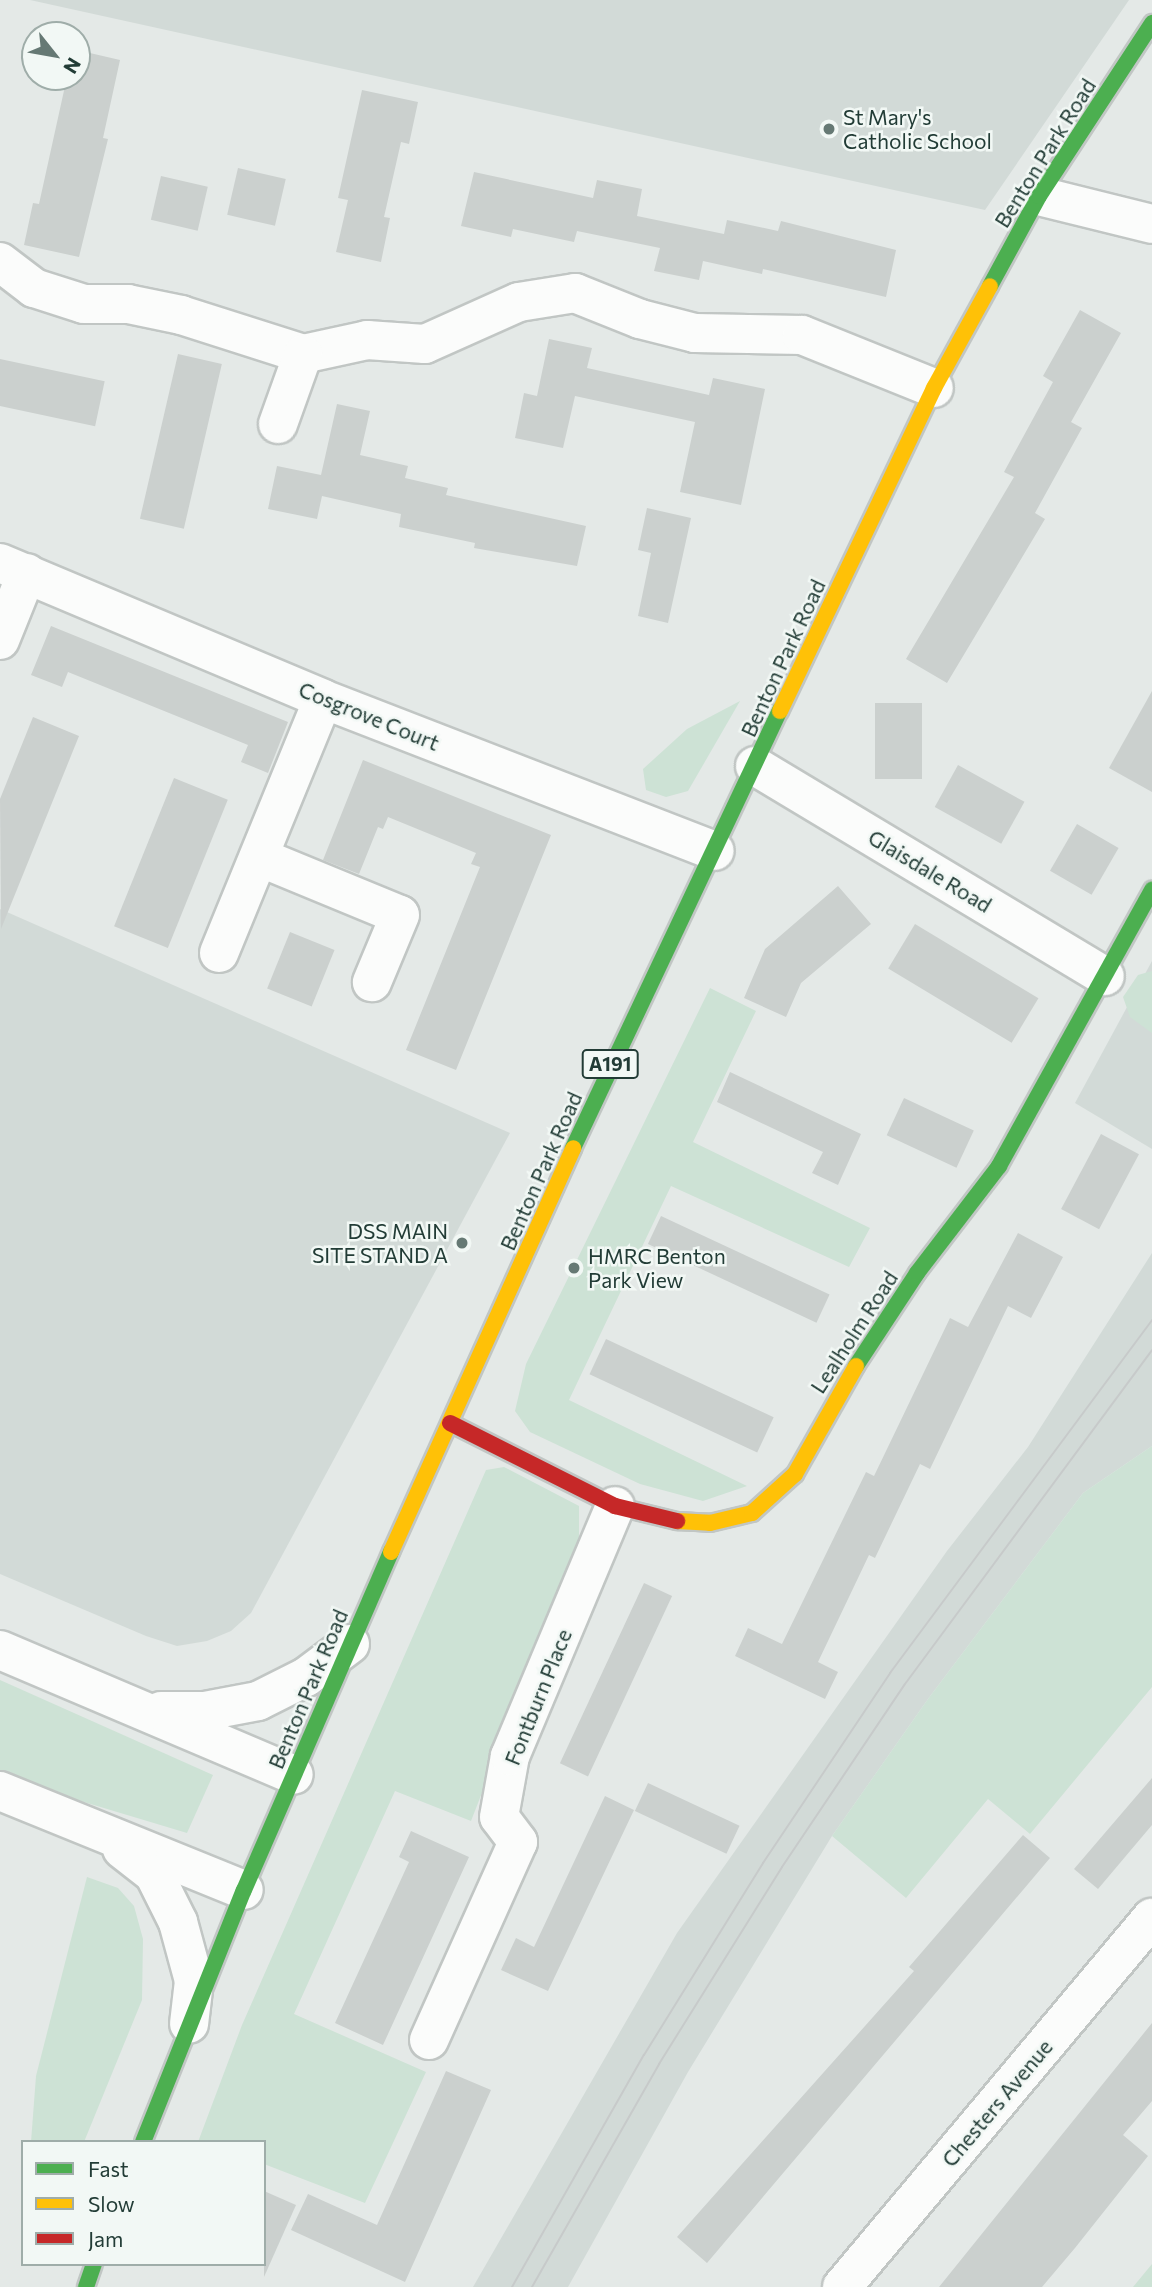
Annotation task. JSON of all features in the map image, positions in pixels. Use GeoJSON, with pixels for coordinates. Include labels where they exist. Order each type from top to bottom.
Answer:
{"type":"FeatureCollection","features":[{"type":"Feature","properties":{"kind":"main road","name":"Benton Park Road"},"geometry":{"type":"LineString","coordinates":[[144,2140],[244,1890],[350,1644],[614,1057],[715,851],[934,388],[1039,196],[1152,23]]}},
{"type":"Feature","properties":{"kind":"main road","name":"Lealholm Road"},"geometry":{"type":"LineString","coordinates":[[450,1423],[615,1506],[667,1520],[710,1523],[752,1513],[794,1474],[836,1397],[917,1273],[999,1167],[1152,890]]}},
{"type":"Feature","properties":{"kind":"main road"},"geometry":{"type":"LineString","coordinates":[[86,2287],[93,2266]]}},
{"type":"Feature","properties":{"kind":"street"},"geometry":{"type":"LineString","coordinates":[[1039,196],[1152,224]]}},
{"type":"Feature","properties":{"kind":"street"},"geometry":{"type":"LineString","coordinates":[[0,261],[34,288],[84,304],[128,304],[181,315],[303,354],[367,340],[425,344],[519,302],[575,293],[640,319],[695,333],[802,335],[934,388]]}},
{"type":"Feature","properties":{"kind":"street"},"geometry":{"type":"LineString","coordinates":[[278,424],[303,354]]}},
{"type":"Feature","properties":{"kind":"street","name":"Cosgrove Court"},"geometry":{"type":"LineString","coordinates":[[0,640],[14,568],[323,699],[715,851]]}},
{"type":"Feature","properties":{"kind":"street"},"geometry":{"type":"LineString","coordinates":[[219,953],[323,699]]}},
{"type":"Feature","properties":{"kind":"street","name":"Glaisdale Road"},"geometry":{"type":"LineString","coordinates":[[755,766],[1105,976]]}},
{"type":"Feature","properties":{"kind":"street"},"geometry":{"type":"LineString","coordinates":[[259,857],[400,915],[372,982]]}},
{"type":"Feature","properties":{"kind":"street","name":"Fontburn Place"},"geometry":{"type":"LineString","coordinates":[[429,2040],[518,1842],[499,1817],[510,1756],[615,1506]]}},
{"type":"Feature","properties":{"kind":"street"},"geometry":{"type":"LineString","coordinates":[[145,1710],[205,1711],[258,1702],[306,1677],[350,1644]]}},
{"type":"Feature","properties":{"kind":"street"},"geometry":{"type":"LineString","coordinates":[[0,1650],[294,1775]]}},
{"type":"Feature","properties":{"kind":"street"},"geometry":{"type":"LineString","coordinates":[[0,1791],[244,1890]]}},
{"type":"Feature","properties":{"kind":"street"},"geometry":{"type":"LineString","coordinates":[[99,1831],[155,1874],[178,1922],[194,1981],[189,2026]]}},
{"type":"Feature","properties":{"kind":"street","name":"Chesters Avenue"},"geometry":{"type":"LineString","coordinates":[[842,2287],[1152,1918]]}},
{"type":"Feature","properties":{"kind":"shaded area","name":"St Mary's Catholic School"},"geometry":{"type":"Polygon","coordinates":[[[30,0],[1129,0],[985,210],[30,0]]]}},
{"type":"Feature","properties":{"kind":"shaded area"},"geometry":{"type":"Polygon","coordinates":[[[0,909],[510,1133],[251,1613],[231,1631],[207,1641],[177,1646],[146,1636],[0,1574],[0,909]]]}},
{"type":"Feature","properties":{"kind":"shaded area"},"geometry":{"type":"Polygon","coordinates":[[[1152,961],[1152,1149],[1075,1103],[1152,961]]]}},
{"type":"Feature","properties":{"kind":"shaded area"},"geometry":{"type":"Polygon","coordinates":[[[1152,1253],[1152,1446],[1083,1493],[928,1699],[832,1836],[688,2072],[568,2287],[473,2287],[677,1933],[947,1551],[1028,1447],[1152,1253]]]}},
{"type":"Feature","properties":{"kind":"green space"},"geometry":{"type":"Polygon","coordinates":[[[740,701],[688,791],[666,797],[646,790],[643,769],[687,729],[740,701]]]}},
{"type":"Feature","properties":{"kind":"green space"},"geometry":{"type":"Polygon","coordinates":[[[1152,971],[1152,1033],[1130,1017],[1123,997],[1138,975],[1152,971]]]}},
{"type":"Feature","properties":{"kind":"green space"},"geometry":{"type":"Polygon","coordinates":[[[710,988],[756,1011],[693,1142],[870,1228],[849,1267],[671,1186],[569,1400],[747,1486],[703,1501],[640,1484],[530,1432],[515,1411],[526,1364],[710,988]]]}},
{"type":"Feature","properties":{"kind":"green space"},"geometry":{"type":"Polygon","coordinates":[[[1152,1446],[1152,1687],[1030,1834],[988,1799],[906,1898],[832,1836],[928,1699],[1083,1493],[1152,1446]]]}},
{"type":"Feature","properties":{"kind":"green space"},"geometry":{"type":"Polygon","coordinates":[[[504,1467],[579,1506],[579,1544],[471,1821],[395,1791],[294,2014],[426,2072],[365,2203],[266,2165],[266,2140],[199,2140],[242,2025],[486,1470],[504,1467]]]}},
{"type":"Feature","properties":{"kind":"green space"},"geometry":{"type":"Polygon","coordinates":[[[0,1680],[213,1775],[187,1833],[34,1787],[0,1772],[0,1680]]]}},
{"type":"Feature","properties":{"kind":"green space"},"geometry":{"type":"Polygon","coordinates":[[[87,1877],[118,1888],[134,1906],[143,1939],[142,2000],[85,2140],[31,2140],[36,2076],[87,1877]]]}},
{"type":"Feature","properties":{"kind":"green space"},"geometry":{"type":"Polygon","coordinates":[[[1152,2264],[1152,2287],[1133,2287],[1152,2264]]]}},
{"type":"Feature","properties":{"kind":"building"},"geometry":{"type":"Polygon","coordinates":[[[91,53],[120,60],[103,138],[108,139],[79,257],[24,245],[33,203],[39,204],[64,91],[91,91],[91,53]]]}},
{"type":"Feature","properties":{"kind":"building"},"geometry":{"type":"Polygon","coordinates":[[[362,90],[418,102],[409,144],[401,142],[384,217],[390,218],[381,262],[336,252],[348,200],[338,198],[362,90]]]}},
{"type":"Feature","properties":{"kind":"building"},"geometry":{"type":"Polygon","coordinates":[[[238,168],[286,179],[275,226],[227,215],[238,168]]]}},
{"type":"Feature","properties":{"kind":"building"},"geometry":{"type":"Polygon","coordinates":[[[474,172],[593,198],[597,180],[642,189],[637,216],[724,234],[727,220],[778,231],[781,221],[896,250],[886,297],[763,269],[762,274],[703,261],[699,280],[654,271],[660,248],[577,231],[574,242],[513,229],[511,237],[461,226],[474,172]]]}},
{"type":"Feature","properties":{"kind":"building"},"geometry":{"type":"Polygon","coordinates":[[[161,176],[208,187],[198,231],[151,220],[161,176]]]}},
{"type":"Feature","properties":{"kind":"building"},"geometry":{"type":"Polygon","coordinates":[[[1080,310],[1121,333],[1071,422],[1082,428],[1035,513],[1045,519],[947,683],[906,659],[1014,477],[1004,472],[1053,382],[1043,376],[1080,310]]]}},
{"type":"Feature","properties":{"kind":"building"},"geometry":{"type":"Polygon","coordinates":[[[549,339],[592,348],[587,368],[709,395],[713,378],[765,389],[741,505],[680,492],[695,422],[575,396],[563,448],[515,438],[524,393],[537,396],[549,339]]]}},
{"type":"Feature","properties":{"kind":"building"},"geometry":{"type":"Polygon","coordinates":[[[178,354],[222,364],[184,529],[140,519],[178,354]]]}},
{"type":"Feature","properties":{"kind":"building"},"geometry":{"type":"Polygon","coordinates":[[[0,359],[105,381],[95,426],[0,406],[0,359]]]}},
{"type":"Feature","properties":{"kind":"building"},"geometry":{"type":"Polygon","coordinates":[[[337,404],[370,411],[360,455],[408,466],[405,478],[448,488],[446,495],[586,526],[577,566],[474,548],[475,543],[399,527],[401,514],[322,496],[317,519],[268,509],[277,466],[321,475],[337,404]]]}},
{"type":"Feature","properties":{"kind":"building"},"geometry":{"type":"Polygon","coordinates":[[[647,508],[691,518],[668,623],[638,616],[651,553],[638,550],[647,508]]]}},
{"type":"Feature","properties":{"kind":"building"},"geometry":{"type":"Polygon","coordinates":[[[51,626],[288,722],[268,773],[241,762],[248,745],[68,672],[62,687],[31,675],[51,626]]]}},
{"type":"Feature","properties":{"kind":"building"},"geometry":{"type":"Polygon","coordinates":[[[1152,691],[1152,792],[1109,768],[1152,691]]]}},
{"type":"Feature","properties":{"kind":"building"},"geometry":{"type":"Polygon","coordinates":[[[875,703],[922,703],[922,779],[875,779],[875,703]]]}},
{"type":"Feature","properties":{"kind":"building"},"geometry":{"type":"Polygon","coordinates":[[[33,717],[79,736],[1,929],[0,799],[33,717]]]}},
{"type":"Feature","properties":{"kind":"building"},"geometry":{"type":"Polygon","coordinates":[[[363,760],[551,835],[456,1070],[406,1050],[480,867],[471,864],[476,853],[388,817],[383,829],[378,827],[359,874],[323,860],[363,760]]]}},
{"type":"Feature","properties":{"kind":"building"},"geometry":{"type":"Polygon","coordinates":[[[958,765],[1024,802],[1001,844],[935,807],[958,765]]]}},
{"type":"Feature","properties":{"kind":"building"},"geometry":{"type":"Polygon","coordinates":[[[174,778],[228,800],[168,948],[114,926],[174,778]]]}},
{"type":"Feature","properties":{"kind":"building"},"geometry":{"type":"Polygon","coordinates":[[[1077,824],[1119,848],[1092,895],[1050,871],[1077,824]]]}},
{"type":"Feature","properties":{"kind":"building"},"geometry":{"type":"Polygon","coordinates":[[[838,886],[871,924],[801,983],[786,1017],[744,998],[765,949],[838,886]]]}},
{"type":"Feature","properties":{"kind":"building"},"geometry":{"type":"Polygon","coordinates":[[[915,924],[1038,998],[1012,1043],[888,969],[915,924]]]}},
{"type":"Feature","properties":{"kind":"building"},"geometry":{"type":"Polygon","coordinates":[[[290,932],[335,950],[312,1007],[267,989],[290,932]]]}},
{"type":"Feature","properties":{"kind":"building"},"geometry":{"type":"Polygon","coordinates":[[[730,1072],[861,1134],[838,1185],[812,1173],[823,1152],[717,1102],[730,1072]]]}},
{"type":"Feature","properties":{"kind":"building"},"geometry":{"type":"Polygon","coordinates":[[[904,1098],[974,1131],[956,1168],[887,1135],[904,1098]]]}},
{"type":"Feature","properties":{"kind":"building"},"geometry":{"type":"Polygon","coordinates":[[[1101,1134],[1139,1154],[1099,1229],[1061,1209],[1101,1134]]]}},
{"type":"Feature","properties":{"kind":"building"},"geometry":{"type":"Polygon","coordinates":[[[661,1216],[830,1295],[816,1323],[648,1244],[661,1216]]]}},
{"type":"Feature","properties":{"kind":"building"},"geometry":{"type":"Polygon","coordinates":[[[1018,1233],[1063,1257],[1031,1318],[1008,1306],[930,1469],[920,1464],[875,1558],[869,1555],[818,1662],[838,1672],[825,1699],[735,1656],[748,1628],[782,1644],[866,1472],[874,1476],[950,1318],[968,1327],[1018,1233]]]}},
{"type":"Feature","properties":{"kind":"building"},"geometry":{"type":"Polygon","coordinates":[[[606,1339],[774,1417],[757,1453],[590,1374],[606,1339]]]}},
{"type":"Feature","properties":{"kind":"building"},"geometry":{"type":"Polygon","coordinates":[[[644,1583],[672,1596],[588,1776],[560,1763],[644,1583]]]}},
{"type":"Feature","properties":{"kind":"building"},"geometry":{"type":"Polygon","coordinates":[[[1152,1778],[1152,1825],[1098,1889],[1074,1869],[1152,1778]]]}},
{"type":"Feature","properties":{"kind":"building"},"geometry":{"type":"Polygon","coordinates":[[[648,1783],[740,1826],[726,1854],[635,1811],[648,1783]]]}},
{"type":"Feature","properties":{"kind":"building"},"geometry":{"type":"Polygon","coordinates":[[[605,1796],[634,1810],[548,1991],[501,1970],[516,1938],[534,1947],[605,1796]]]}},
{"type":"Feature","properties":{"kind":"building"},"geometry":{"type":"Polygon","coordinates":[[[411,1831],[469,1857],[383,2045],[335,2023],[409,1862],[399,1857],[411,1831]]]}},
{"type":"Feature","properties":{"kind":"building"},"geometry":{"type":"Polygon","coordinates":[[[1023,1835],[1050,1858],[707,2263],[677,2237],[914,1971],[909,1967],[1023,1835]]]}},
{"type":"Feature","properties":{"kind":"building"},"geometry":{"type":"Polygon","coordinates":[[[1152,2023],[1152,2101],[1123,2135],[1148,2156],[1075,2248],[1042,2287],[939,2287],[1152,2023]]]}},
{"type":"Feature","properties":{"kind":"building"},"geometry":{"type":"Polygon","coordinates":[[[446,2071],[491,2090],[405,2282],[291,2230],[308,2194],[377,2225],[446,2071]]]}},
{"type":"Feature","properties":{"kind":"building"},"geometry":{"type":"Polygon","coordinates":[[[266,2192],[296,2205],[264,2277],[266,2266],[266,2192]]]}},
{"type":"Feature","properties":{"kind":"tram line"},"geometry":{"type":"LineString","coordinates":[[512,2287],[644,2055],[763,1863],[890,1673],[1152,1320]]}},
{"type":"Feature","properties":{"kind":"tram line"},"geometry":{"type":"LineString","coordinates":[[532,2287],[659,2064],[782,1867],[905,1684],[1152,1350]]}},
{"type":"Feature","properties":{"kind":"traffic: fast"},"geometry":{"type":"LineString","coordinates":[[990,286],[1039,196],[1152,23]]}},
{"type":"Feature","properties":{"kind":"traffic: fast"},"geometry":{"type":"LineString","coordinates":[[573,1148],[780,711]]}},
{"type":"Feature","properties":{"kind":"traffic: fast"},"geometry":{"type":"LineString","coordinates":[[856,1366],[917,1273],[999,1166],[1152,890]]}},
{"type":"Feature","properties":{"kind":"traffic: fast"},"geometry":{"type":"LineString","coordinates":[[144,2140],[244,1890],[391,1552]]}},
{"type":"Feature","properties":{"kind":"traffic: fast"},"geometry":{"type":"LineString","coordinates":[[86,2287],[93,2266]]}},
{"type":"Feature","properties":{"kind":"traffic: slow"},"geometry":{"type":"LineString","coordinates":[[780,711],[934,388],[990,286]]}},
{"type":"Feature","properties":{"kind":"traffic: slow"},"geometry":{"type":"LineString","coordinates":[[391,1552],[573,1148]]}},
{"type":"Feature","properties":{"kind":"traffic: slow"},"geometry":{"type":"LineString","coordinates":[[677,1521],[710,1523],[752,1513],[795,1474],[856,1366]]}},
{"type":"Feature","properties":{"kind":"traffic: jam"},"geometry":{"type":"LineString","coordinates":[[450,1423],[615,1506],[677,1521]]}},
{"type":"Feature","properties":{"kind":"place","name":"St Mary's Catholic School"},"geometry":{"type":"Point","coordinates":[829,129]}},
{"type":"Feature","properties":{"kind":"place","name":"DSS MAIN SITE STAND A"},"geometry":{"type":"Point","coordinates":[462,1243]}},
{"type":"Feature","properties":{"kind":"place","name":"HMRC Benton Park View"},"geometry":{"type":"Point","coordinates":[574,1268]}}]}
